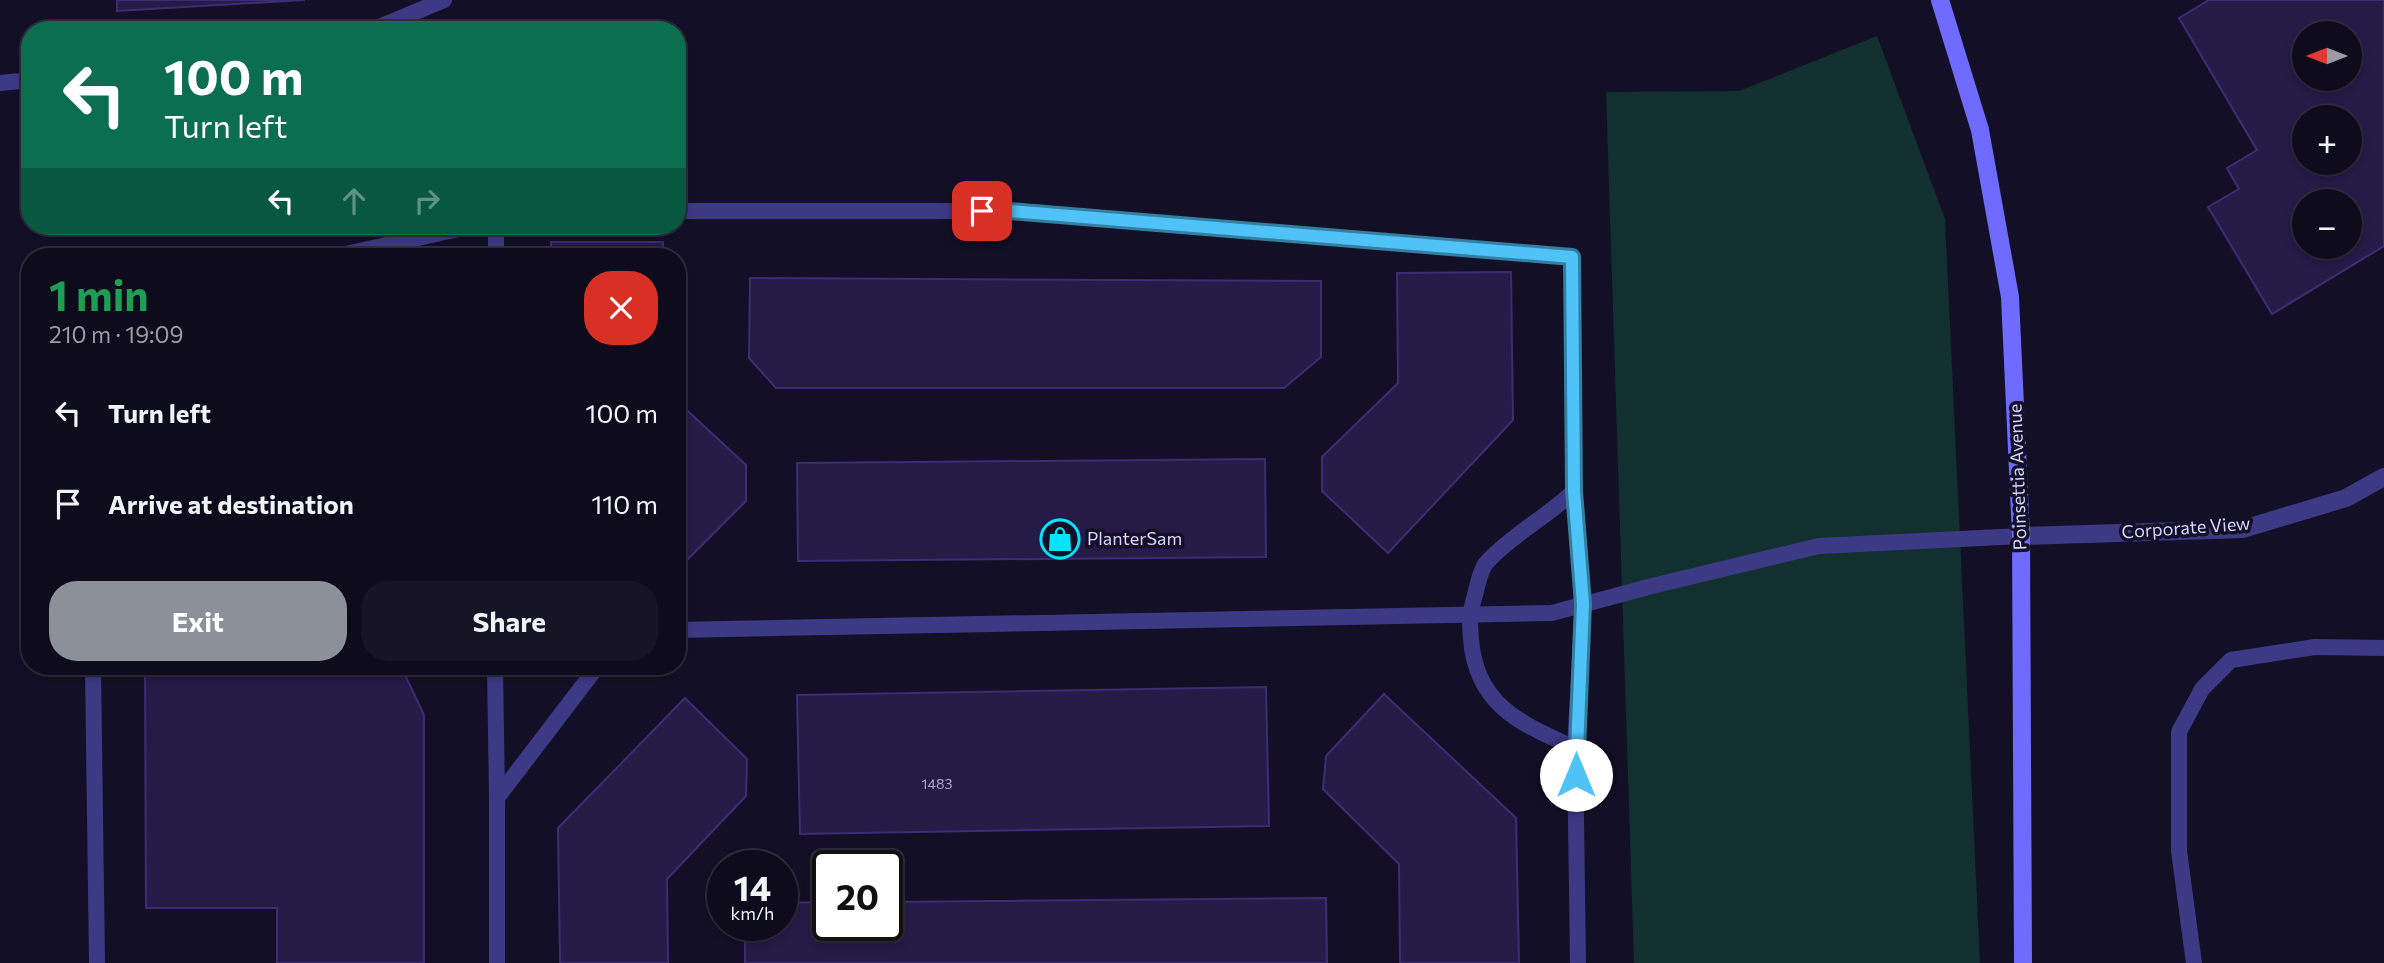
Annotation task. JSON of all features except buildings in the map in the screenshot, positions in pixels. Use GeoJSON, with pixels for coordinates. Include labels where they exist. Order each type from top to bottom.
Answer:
{"type":"FeatureCollection","features":[{"type":"Feature","properties":{"kind":"main road","name":"Poinsettia Avenue"},"geometry":{"type":"LineString","coordinates":[[1940,0],[1980,130],[2010,297],[2021,536],[2024,963]]}},
{"type":"Feature","properties":{"kind":"street","name":"Corporate View"},"geometry":{"type":"LineString","coordinates":[[2021,536],[2243,529],[2346,498],[2384,477]]}},
{"type":"Feature","properties":{"kind":"lane"},"geometry":{"type":"LineString","coordinates":[[394,21],[444,0]]}},
{"type":"Feature","properties":{"kind":"lane"},"geometry":{"type":"LineString","coordinates":[[0,83],[21,81]]}},
{"type":"Feature","properties":{"kind":"lane"},"geometry":{"type":"LineString","coordinates":[[686,211],[1009,211],[1572,257],[1574,491],[1583,604],[1575,748],[1578,963]]}},
{"type":"Feature","properties":{"kind":"lane"},"geometry":{"type":"LineString","coordinates":[[373,248],[431,235]]}},
{"type":"Feature","properties":{"kind":"lane"},"geometry":{"type":"LineString","coordinates":[[1574,491],[1555,510],[1513,538],[1484,565],[1469,614],[1473,660],[1484,686],[1504,710],[1535,729],[1575,748]]}},
{"type":"Feature","properties":{"kind":"lane"},"geometry":{"type":"LineString","coordinates":[[686,630],[1552,613],[1819,546],[2021,536]]}},
{"type":"Feature","properties":{"kind":"lane"},"geometry":{"type":"LineString","coordinates":[[2194,963],[2179,851],[2179,732],[2202,689],[2231,660],[2315,647],[2384,648]]}},
{"type":"Feature","properties":{"kind":"lane"},"geometry":{"type":"LineString","coordinates":[[93,675],[97,963]]}},
{"type":"Feature","properties":{"kind":"lane"},"geometry":{"type":"LineString","coordinates":[[495,675],[497,963]]}},
{"type":"Feature","properties":{"kind":"lane"},"geometry":{"type":"LineString","coordinates":[[497,798],[591,675]]}},
{"type":"Feature","properties":{"kind":"green space"},"geometry":{"type":"Polygon","coordinates":[[[1877,36],[1945,219],[1980,963],[1634,963],[1606,92],[1739,91],[1877,36]]]}},
{"type":"Feature","properties":{"kind":"place","name":"PlanterSam"},"geometry":{"type":"Point","coordinates":[1060,539]}},
{"type":"Feature","properties":{"kind":"route"},"geometry":{"type":"LineString","coordinates":[[982,211],[1572,257],[1574,491],[1583,604],[1575,748],[1576,775]]}}]}
